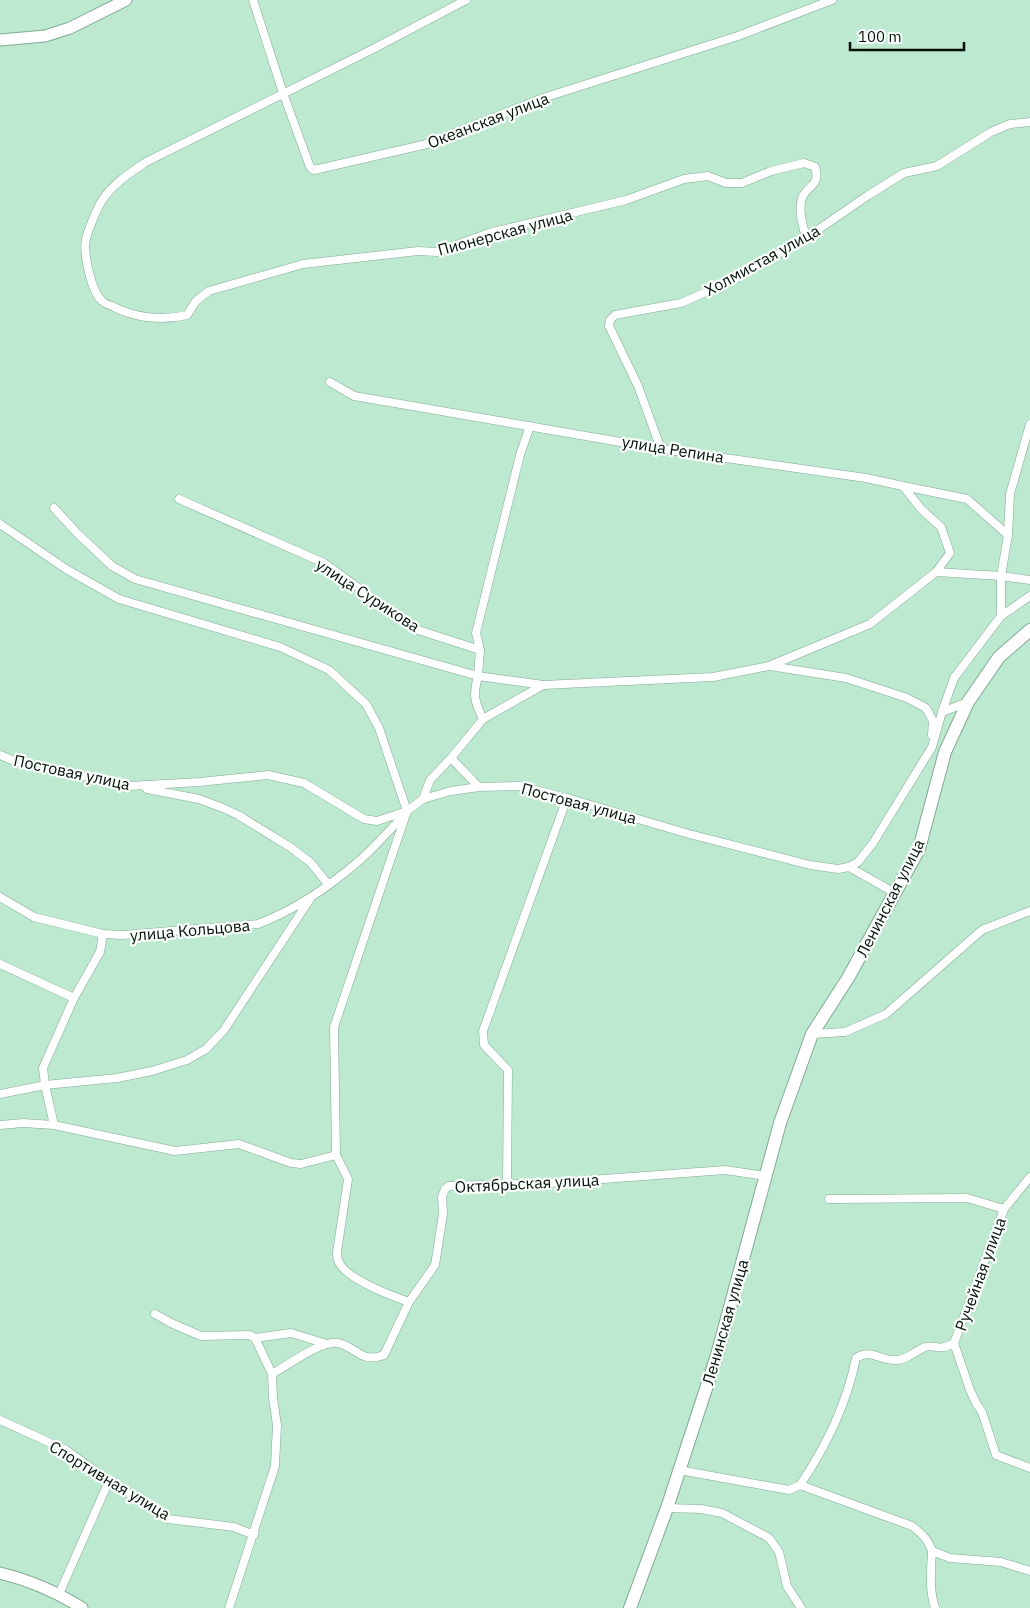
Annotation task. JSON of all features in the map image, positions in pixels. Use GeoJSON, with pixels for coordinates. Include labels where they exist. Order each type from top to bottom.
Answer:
{"type":"FeatureCollection","features":[{"type":"Feature","properties":{"kind":"main road","name":"Ленинская улица"},"geometry":{"type":"LineString","coordinates":[[630,1608],[667,1508],[717,1355],[780,1122],[812,1034],[848,978],[919,849],[945,752],[968,702],[999,657],[1030,630]]}},
{"type":"Feature","properties":{"kind":"street"},"geometry":{"type":"LineString","coordinates":[[0,40],[45,36],[70,28],[126,0]]}},
{"type":"Feature","properties":{"kind":"street","name":"Океанская улица"},"geometry":{"type":"LineString","coordinates":[[253,0],[283,93],[310,168],[314,170],[427,144],[543,98],[738,36],[832,0]]}},
{"type":"Feature","properties":{"kind":"street"},"geometry":{"type":"LineString","coordinates":[[283,93],[466,0]]}},
{"type":"Feature","properties":{"kind":"street","name":"Пионерская улица"},"geometry":{"type":"LineString","coordinates":[[283,93],[146,162],[117,182],[102,201],[86,239],[87,260],[93,286],[102,301],[124,312],[143,316],[173,318],[187,315],[196,301],[209,291],[303,264],[399,253],[437,252],[488,233],[626,200],[684,179],[708,176],[726,183],[742,183],[771,171],[804,163],[815,167],[817,174],[814,184],[803,197],[800,217],[806,238]]}},
{"type":"Feature","properties":{"kind":"street","name":"Холмистая улица"},"geometry":{"type":"LineString","coordinates":[[661,449],[638,386],[610,326],[610,320],[614,315],[681,303],[733,280],[806,238],[867,196],[904,174],[937,166],[991,132],[1010,124],[1030,122]]}},
{"type":"Feature","properties":{"kind":"street","name":"улица Репина"},"geometry":{"type":"LineString","coordinates":[[330,382],[354,396],[661,449],[866,478],[967,499],[1008,535]]}},
{"type":"Feature","properties":{"kind":"street"},"geometry":{"type":"LineString","coordinates":[[1001,616],[1001,576],[1008,535],[1010,494],[1028,439],[1030,424]]}},
{"type":"Feature","properties":{"kind":"street"},"geometry":{"type":"LineString","coordinates":[[483,719],[473,694],[478,676],[480,650],[476,633],[520,455],[530,426]]}},
{"type":"Feature","properties":{"kind":"street"},"geometry":{"type":"LineString","coordinates":[[54,508],[77,534],[112,566],[135,579],[478,676],[543,685],[713,677],[769,666],[870,624],[936,572],[950,553],[941,527],[920,509],[903,486]]}},
{"type":"Feature","properties":{"kind":"street","name":"улица Сурикова"},"geometry":{"type":"LineString","coordinates":[[179,499],[324,563],[416,629],[480,650]]}},
{"type":"Feature","properties":{"kind":"street"},"geometry":{"type":"LineString","coordinates":[[0,524],[66,569],[119,599],[280,647],[329,670],[366,704],[375,720],[408,811],[334,1027],[336,1155],[348,1179],[337,1252],[338,1260],[342,1267],[354,1277],[387,1295],[409,1302]]}},
{"type":"Feature","properties":{"kind":"street"},"geometry":{"type":"LineString","coordinates":[[936,572],[1001,576],[1030,580]]}},
{"type":"Feature","properties":{"kind":"street"},"geometry":{"type":"LineString","coordinates":[[849,867],[858,862],[873,843],[932,747],[954,678],[1001,616],[1030,596]]}},
{"type":"Feature","properties":{"kind":"street"},"geometry":{"type":"LineString","coordinates":[[769,666],[846,678],[907,698],[926,708],[933,721],[932,747]]}},
{"type":"Feature","properties":{"kind":"street"},"geometry":{"type":"LineString","coordinates":[[423,800],[430,780],[483,719],[543,685]]}},
{"type":"Feature","properties":{"kind":"street"},"geometry":{"type":"LineString","coordinates":[[942,712],[968,702]]}},
{"type":"Feature","properties":{"kind":"street"},"geometry":{"type":"LineString","coordinates":[[932,747],[945,752]]}},
{"type":"Feature","properties":{"kind":"street","name":"Постовая улица"},"geometry":{"type":"LineString","coordinates":[[0,755],[14,762],[130,786],[199,782],[268,774],[304,783],[364,819],[377,821],[408,811],[423,800],[451,791],[479,787],[519,786],[689,834],[810,864],[838,868],[849,867]]}},
{"type":"Feature","properties":{"kind":"street"},"geometry":{"type":"LineString","coordinates":[[451,758],[479,787]]}},
{"type":"Feature","properties":{"kind":"street","name":"Постовая улица"},"geometry":{"type":"LineString","coordinates":[[144,785],[147,789],[199,799],[238,815],[290,847],[310,862],[328,884]]}},
{"type":"Feature","properties":{"kind":"street"},"geometry":{"type":"LineString","coordinates":[[507,1184],[508,1070],[484,1045],[484,1031],[567,798]]}},
{"type":"Feature","properties":{"kind":"street","name":"улица Кольцова"},"geometry":{"type":"LineString","coordinates":[[0,897],[34,917],[103,934],[123,935],[258,924],[312,897],[360,860],[408,811]]}},
{"type":"Feature","properties":{"kind":"street"},"geometry":{"type":"LineString","coordinates":[[849,867],[895,893]]}},
{"type":"Feature","properties":{"kind":"street"},"geometry":{"type":"LineString","coordinates":[[0,1094],[45,1085],[117,1078],[152,1071],[187,1060],[206,1049],[224,1030],[312,897]]}},
{"type":"Feature","properties":{"kind":"street"},"geometry":{"type":"LineString","coordinates":[[812,1034],[845,1032],[886,1014],[982,930],[1030,911]]}},
{"type":"Feature","properties":{"kind":"street"},"geometry":{"type":"LineString","coordinates":[[54,1125],[45,1085],[44,1068],[74,998],[100,952],[103,934]]}},
{"type":"Feature","properties":{"kind":"street"},"geometry":{"type":"LineString","coordinates":[[0,964],[74,998]]}},
{"type":"Feature","properties":{"kind":"street"},"geometry":{"type":"LineString","coordinates":[[0,1125],[23,1123],[54,1125],[174,1151],[239,1144],[291,1163],[301,1164],[336,1155]]}},
{"type":"Feature","properties":{"kind":"street","name":"Октябрьская улица"},"geometry":{"type":"LineString","coordinates":[[328,1344],[336,1342],[368,1358],[384,1355],[409,1302],[435,1265],[443,1214],[442,1197],[445,1189],[449,1186],[550,1183],[725,1170],[766,1176]]}},
{"type":"Feature","properties":{"kind":"street","name":"Ручейная улица"},"geometry":{"type":"LineString","coordinates":[[800,1485],[821,1450],[833,1424],[844,1399],[856,1358],[860,1354],[867,1353],[890,1360],[900,1360],[926,1347],[941,1349],[954,1343],[1004,1209],[1030,1177]]}},
{"type":"Feature","properties":{"kind":"street"},"geometry":{"type":"LineString","coordinates":[[829,1199],[967,1198],[1004,1209]]}},
{"type":"Feature","properties":{"kind":"street"},"geometry":{"type":"LineString","coordinates":[[155,1314],[201,1336],[250,1335],[255,1338],[272,1374],[272,1398],[277,1425],[275,1466],[254,1535],[228,1608]]}},
{"type":"Feature","properties":{"kind":"street"},"geometry":{"type":"LineString","coordinates":[[255,1338],[291,1333],[328,1344]]}},
{"type":"Feature","properties":{"kind":"street"},"geometry":{"type":"LineString","coordinates":[[954,1343],[968,1384],[982,1412],[996,1455],[1030,1468]]}},
{"type":"Feature","properties":{"kind":"street"},"geometry":{"type":"LineString","coordinates":[[272,1374],[305,1352],[328,1344]]}},
{"type":"Feature","properties":{"kind":"street","name":"Спортивная улица"},"geometry":{"type":"LineString","coordinates":[[0,1420],[66,1450],[109,1481],[168,1519],[234,1527],[254,1535]]}},
{"type":"Feature","properties":{"kind":"street"},"geometry":{"type":"LineString","coordinates":[[679,1470],[789,1490],[800,1485],[912,1526],[924,1536],[932,1552],[930,1578],[935,1608]]}},
{"type":"Feature","properties":{"kind":"street"},"geometry":{"type":"LineString","coordinates":[[59,1594],[109,1481]]}},
{"type":"Feature","properties":{"kind":"street"},"geometry":{"type":"LineString","coordinates":[[667,1508],[701,1509],[722,1513],[769,1538],[778,1552],[787,1586],[801,1608]]}},
{"type":"Feature","properties":{"kind":"street"},"geometry":{"type":"LineString","coordinates":[[932,1552],[950,1558],[1001,1562],[1030,1571]]}},
{"type":"Feature","properties":{"kind":"street"},"geometry":{"type":"LineString","coordinates":[[0,1573],[59,1594],[82,1608]]}}]}
